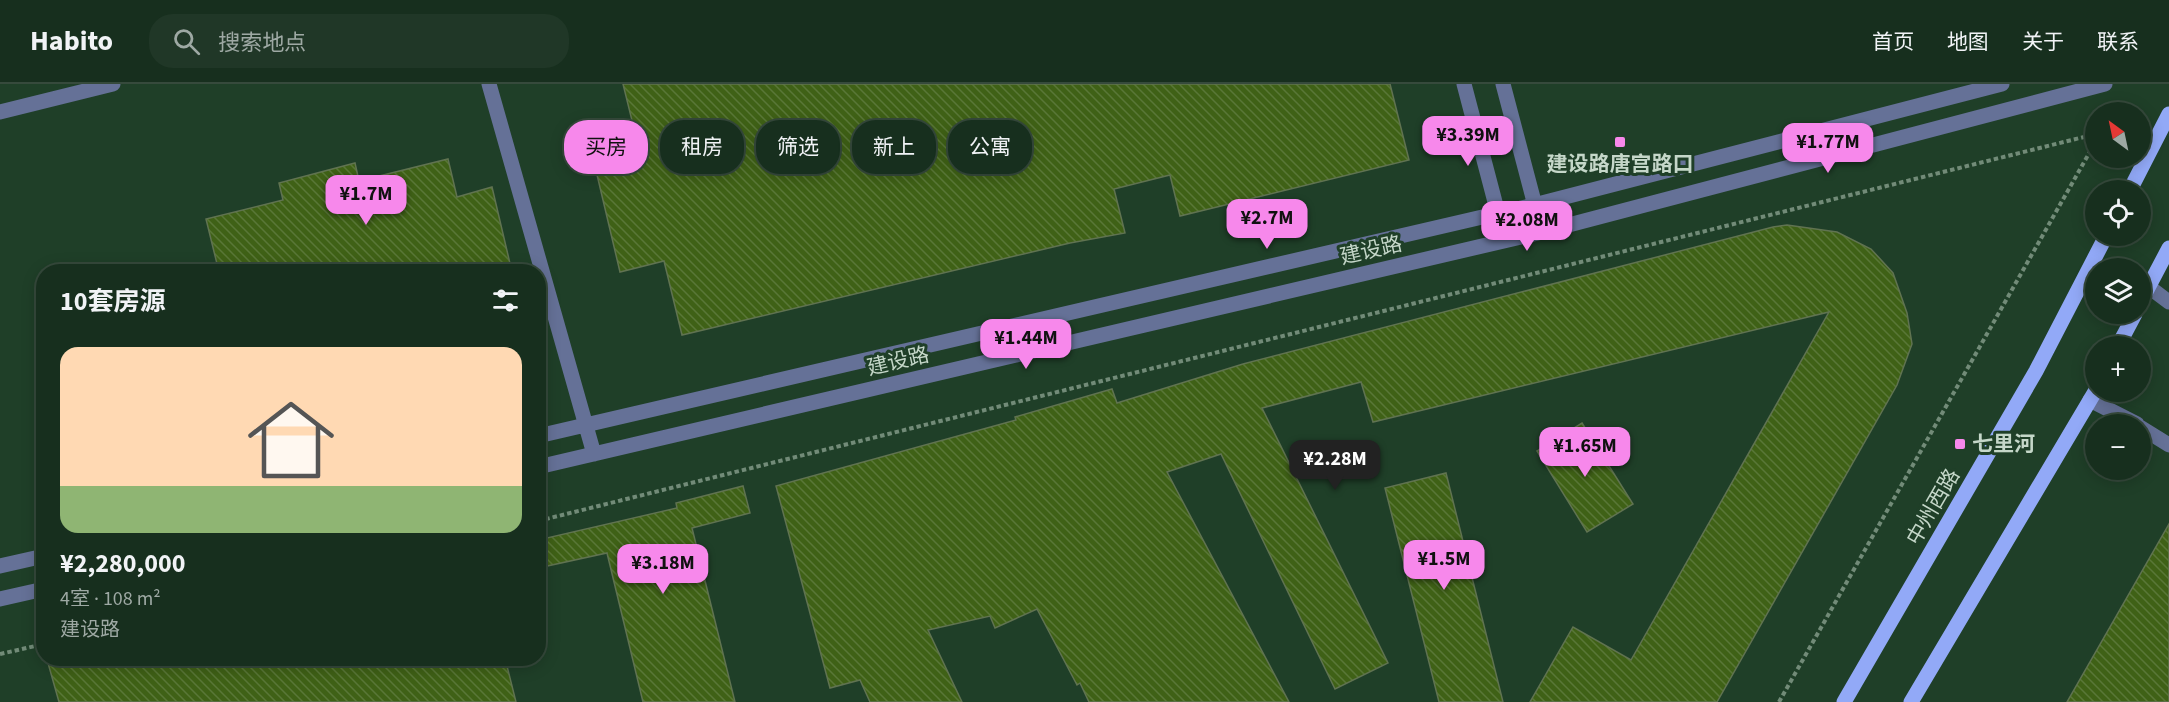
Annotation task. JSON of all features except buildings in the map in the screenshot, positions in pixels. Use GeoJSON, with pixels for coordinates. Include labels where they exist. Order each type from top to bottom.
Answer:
{"type":"FeatureCollection","features":[{"type":"Feature","properties":{"kind":"main road"},"geometry":{"type":"LineString","coordinates":[[2135,180],[2169,114]]}},
{"type":"Feature","properties":{"kind":"main road","name":"中州西路"},"geometry":{"type":"LineString","coordinates":[[1844,702],[2036,372],[2101,246]]}},
{"type":"Feature","properties":{"kind":"main road"},"geometry":{"type":"LineString","coordinates":[[2151,283],[2169,248]]}},
{"type":"Feature","properties":{"kind":"main road"},"geometry":{"type":"LineString","coordinates":[[1911,702],[2089,402]]}},
{"type":"Feature","properties":{"kind":"street"},"geometry":{"type":"LineString","coordinates":[[0,112],[66,90],[113,84]]}},
{"type":"Feature","properties":{"kind":"street"},"geometry":{"type":"LineString","coordinates":[[489,84],[540,264]]}},
{"type":"Feature","properties":{"kind":"street"},"geometry":{"type":"LineString","coordinates":[[1464,84],[1505,240]]}},
{"type":"Feature","properties":{"kind":"street"},"geometry":{"type":"LineString","coordinates":[[1503,84],[1542,232]]}},
{"type":"Feature","properties":{"kind":"street","name":"建设路"},"geometry":{"type":"LineString","coordinates":[[546,434],[1534,205],[2002,84]]}},
{"type":"Feature","properties":{"kind":"street","name":"建设路"},"geometry":{"type":"LineString","coordinates":[[546,465],[1542,232],[2105,84]]}},
{"type":"Feature","properties":{"kind":"street"},"geometry":{"type":"LineString","coordinates":[[546,286],[594,454]]}},
{"type":"Feature","properties":{"kind":"street"},"geometry":{"type":"LineString","coordinates":[[2151,288],[2169,302]]}},
{"type":"Feature","properties":{"kind":"street"},"geometry":{"type":"LineString","coordinates":[[2103,402],[2121,414]]}},
{"type":"Feature","properties":{"kind":"street"},"geometry":{"type":"LineString","coordinates":[[2151,434],[2169,445]]}},
{"type":"Feature","properties":{"kind":"street"},"geometry":{"type":"LineString","coordinates":[[0,567],[36,558]]}},
{"type":"Feature","properties":{"kind":"street"},"geometry":{"type":"LineString","coordinates":[[0,599],[36,591]]}},
{"type":"Feature","properties":{"kind":"path"},"geometry":{"type":"LineString","coordinates":[[546,519],[2085,137]]}},
{"type":"Feature","properties":{"kind":"path"},"geometry":{"type":"LineString","coordinates":[[1779,702],[2085,160]]}},
{"type":"Feature","properties":{"kind":"path"},"geometry":{"type":"LineString","coordinates":[[0,654],[36,646]]}},
{"type":"Feature","properties":{"kind":"place","name":"建设路唐宫路口"},"geometry":{"type":"Point","coordinates":[1620,142]}},
{"type":"Feature","properties":{"kind":"place","name":"七里河"},"geometry":{"type":"Point","coordinates":[1960,444]}}]}
